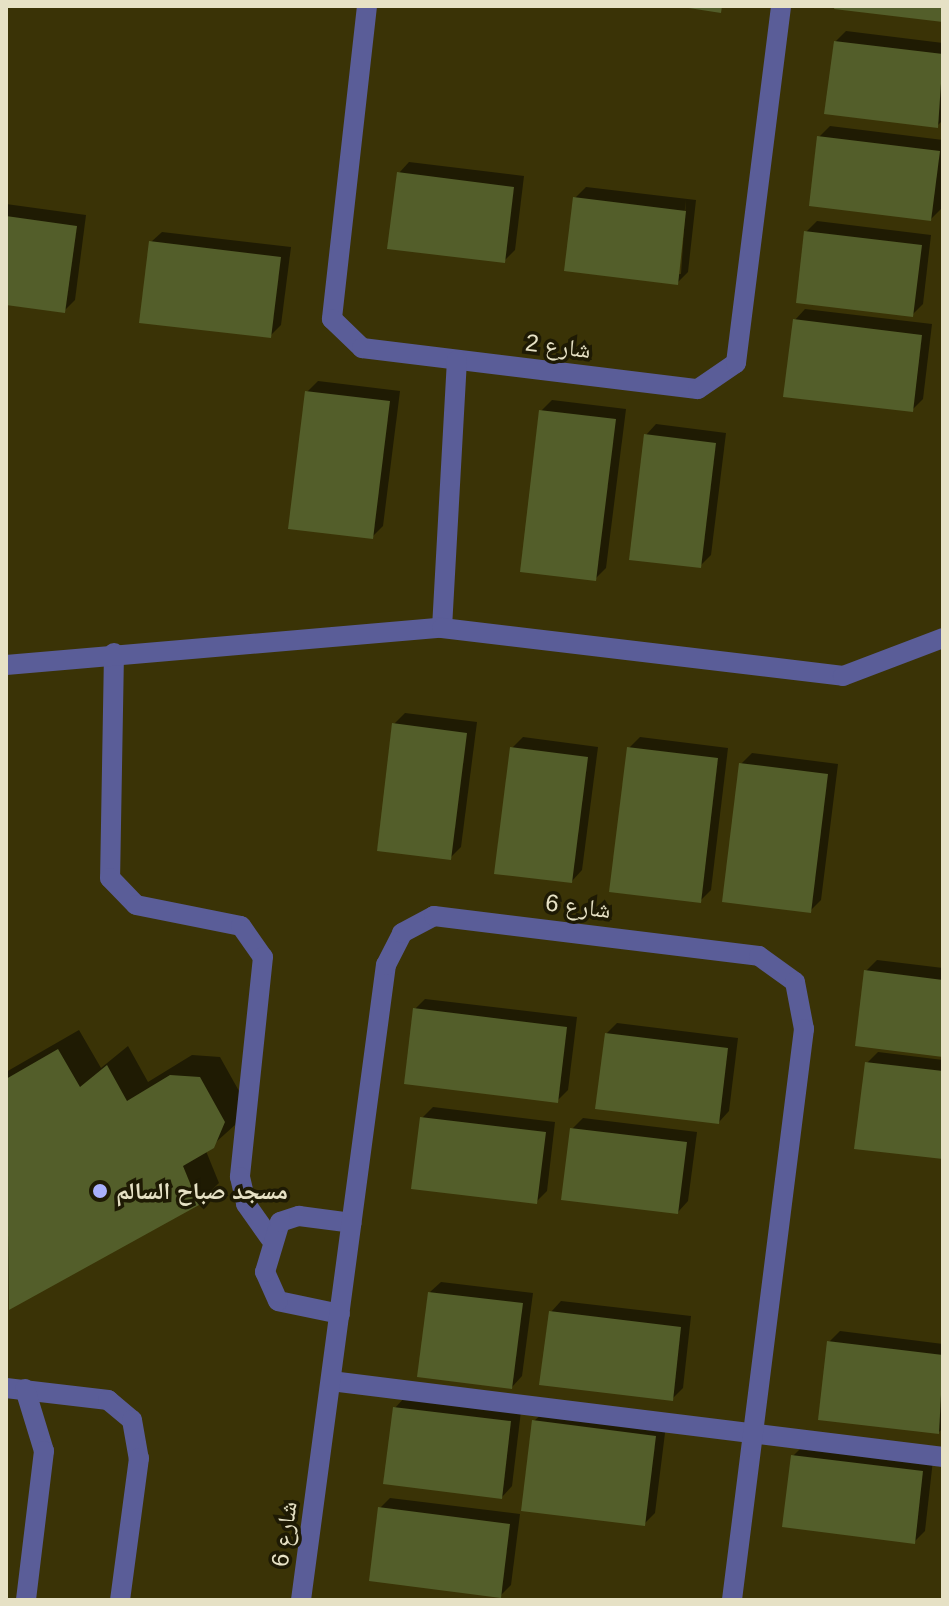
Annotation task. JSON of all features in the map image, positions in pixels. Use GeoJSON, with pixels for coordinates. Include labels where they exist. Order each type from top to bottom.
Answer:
{"type":"FeatureCollection","features":[{"type":"Feature","properties":{"kind":"street","name":"شارع 2"},"geometry":{"type":"LineString","coordinates":[[367,6],[332,319],[362,348],[698,389],[736,363],[781,6]]}},
{"type":"Feature","properties":{"kind":"street"},"geometry":{"type":"LineString","coordinates":[[442,628],[457,360]]}},
{"type":"Feature","properties":{"kind":"street"},"geometry":{"type":"LineString","coordinates":[[6,665],[114,653],[442,628],[843,676],[943,638]]}},
{"type":"Feature","properties":{"kind":"street"},"geometry":{"type":"LineString","coordinates":[[114,653],[110,878],[136,905],[241,926],[263,957],[240,1177],[246,1204],[270,1238],[270,1294],[289,1306],[340,1314]]}},
{"type":"Feature","properties":{"kind":"street","name":"شارع 6"},"geometry":{"type":"LineString","coordinates":[[301,1600],[386,965],[391,948],[417,922],[452,916],[759,956],[779,966],[803,1004],[804,1029],[732,1600]]}},
{"type":"Feature","properties":{"kind":"street"},"geometry":{"type":"LineString","coordinates":[[270,1238],[289,1217],[352,1223]]}},
{"type":"Feature","properties":{"kind":"street"},"geometry":{"type":"LineString","coordinates":[[331,1381],[943,1457]]}},
{"type":"Feature","properties":{"kind":"street"},"geometry":{"type":"LineString","coordinates":[[16,1388],[44,1451],[26,1600]]}},
{"type":"Feature","properties":{"kind":"street"},"geometry":{"type":"LineString","coordinates":[[16,1388],[108,1400],[132,1420],[139,1458],[120,1600]]}},
{"type":"Feature","properties":{"kind":"building"},"geometry":{"type":"Polygon","coordinates":[[[676,6],[722,6],[721,13],[676,6]]]}},
{"type":"Feature","properties":{"kind":"building"},"geometry":{"type":"Polygon","coordinates":[[[835,6],[943,6],[943,22],[834,9],[835,6]]]}},
{"type":"Feature","properties":{"kind":"building"},"geometry":{"type":"Polygon","coordinates":[[[834,41],[943,54],[938,128],[824,114],[834,41]]]}},
{"type":"Feature","properties":{"kind":"building"},"geometry":{"type":"Polygon","coordinates":[[[817,136],[940,151],[931,221],[809,206],[817,136]]]}},
{"type":"Feature","properties":{"kind":"building"},"geometry":{"type":"Polygon","coordinates":[[[397,172],[514,187],[505,263],[387,249],[397,172]]]}},
{"type":"Feature","properties":{"kind":"building"},"geometry":{"type":"Polygon","coordinates":[[[573,197],[686,211],[678,285],[564,271],[573,197]]]}},
{"type":"Feature","properties":{"kind":"building"},"geometry":{"type":"Polygon","coordinates":[[[6,216],[77,226],[65,313],[6,305],[6,216]]]}},
{"type":"Feature","properties":{"kind":"building"},"geometry":{"type":"Polygon","coordinates":[[[804,231],[922,245],[913,317],[796,303],[804,231]]]}},
{"type":"Feature","properties":{"kind":"building"},"geometry":{"type":"Polygon","coordinates":[[[149,241],[281,257],[271,338],[139,323],[149,241]]]}},
{"type":"Feature","properties":{"kind":"building"},"geometry":{"type":"Polygon","coordinates":[[[793,319],[922,335],[913,412],[783,397],[793,319]]]}},
{"type":"Feature","properties":{"kind":"building"},"geometry":{"type":"Polygon","coordinates":[[[305,391],[390,401],[373,539],[288,529],[305,391]]]}},
{"type":"Feature","properties":{"kind":"building"},"geometry":{"type":"Polygon","coordinates":[[[539,410],[616,419],[596,581],[520,572],[539,410]]]}},
{"type":"Feature","properties":{"kind":"building"},"geometry":{"type":"Polygon","coordinates":[[[644,434],[716,443],[701,568],[629,560],[644,434]]]}},
{"type":"Feature","properties":{"kind":"building"},"geometry":{"type":"Polygon","coordinates":[[[392,723],[467,733],[451,860],[377,851],[392,723]]]}},
{"type":"Feature","properties":{"kind":"building"},"geometry":{"type":"Polygon","coordinates":[[[510,747],[588,757],[572,883],[494,874],[510,747]]]}},
{"type":"Feature","properties":{"kind":"building"},"geometry":{"type":"Polygon","coordinates":[[[627,747],[718,758],[701,903],[609,892],[627,747]]]}},
{"type":"Feature","properties":{"kind":"building"},"geometry":{"type":"Polygon","coordinates":[[[739,763],[828,774],[811,913],[722,902],[739,763]]]}},
{"type":"Feature","properties":{"kind":"building"},"geometry":{"type":"Polygon","coordinates":[[[864,970],[943,980],[943,1057],[855,1046],[864,970]]]}},
{"type":"Feature","properties":{"kind":"building"},"geometry":{"type":"Polygon","coordinates":[[[413,1008],[567,1027],[558,1103],[404,1084],[413,1008]]]}},
{"type":"Feature","properties":{"kind":"building"},"geometry":{"type":"Polygon","coordinates":[[[605,1033],[728,1048],[719,1124],[595,1109],[605,1033]]]}},
{"type":"Feature","properties":{"kind":"building","name":"مسجد صباح السالم"},"geometry":{"type":"Polygon","coordinates":[[[58,1049],[80,1087],[107,1065],[127,1101],[170,1075],[200,1077],[225,1122],[214,1148],[183,1166],[199,1205],[9,1310],[6,1079],[58,1049]]]}},
{"type":"Feature","properties":{"kind":"building"},"geometry":{"type":"Polygon","coordinates":[[[865,1062],[943,1071],[943,1159],[854,1149],[865,1062]]]}},
{"type":"Feature","properties":{"kind":"building"},"geometry":{"type":"Polygon","coordinates":[[[420,1117],[546,1132],[537,1204],[411,1189],[420,1117]]]}},
{"type":"Feature","properties":{"kind":"building"},"geometry":{"type":"Polygon","coordinates":[[[570,1128],[687,1142],[678,1214],[561,1200],[570,1128]]]}},
{"type":"Feature","properties":{"kind":"building"},"geometry":{"type":"Polygon","coordinates":[[[428,1292],[523,1303],[512,1389],[417,1377],[428,1292]]]}},
{"type":"Feature","properties":{"kind":"building"},"geometry":{"type":"Polygon","coordinates":[[[549,1311],[681,1327],[673,1401],[539,1385],[549,1311]]]}},
{"type":"Feature","properties":{"kind":"building"},"geometry":{"type":"Polygon","coordinates":[[[827,1341],[943,1355],[939,1434],[818,1420],[827,1341]]]}},
{"type":"Feature","properties":{"kind":"building"},"geometry":{"type":"Polygon","coordinates":[[[393,1407],[511,1421],[502,1499],[383,1484],[393,1407]]]}},
{"type":"Feature","properties":{"kind":"building"},"geometry":{"type":"Polygon","coordinates":[[[532,1420],[656,1436],[645,1526],[521,1511],[532,1420]]]}},
{"type":"Feature","properties":{"kind":"building"},"geometry":{"type":"Polygon","coordinates":[[[791,1455],[923,1471],[915,1544],[782,1527],[791,1455]]]}},
{"type":"Feature","properties":{"kind":"building"},"geometry":{"type":"Polygon","coordinates":[[[378,1507],[510,1524],[501,1598],[369,1581],[378,1507]]]}},
{"type":"Feature","properties":{"kind":"place","name":"مسجد صباح السالم"},"geometry":{"type":"Point","coordinates":[100,1191]}}]}
